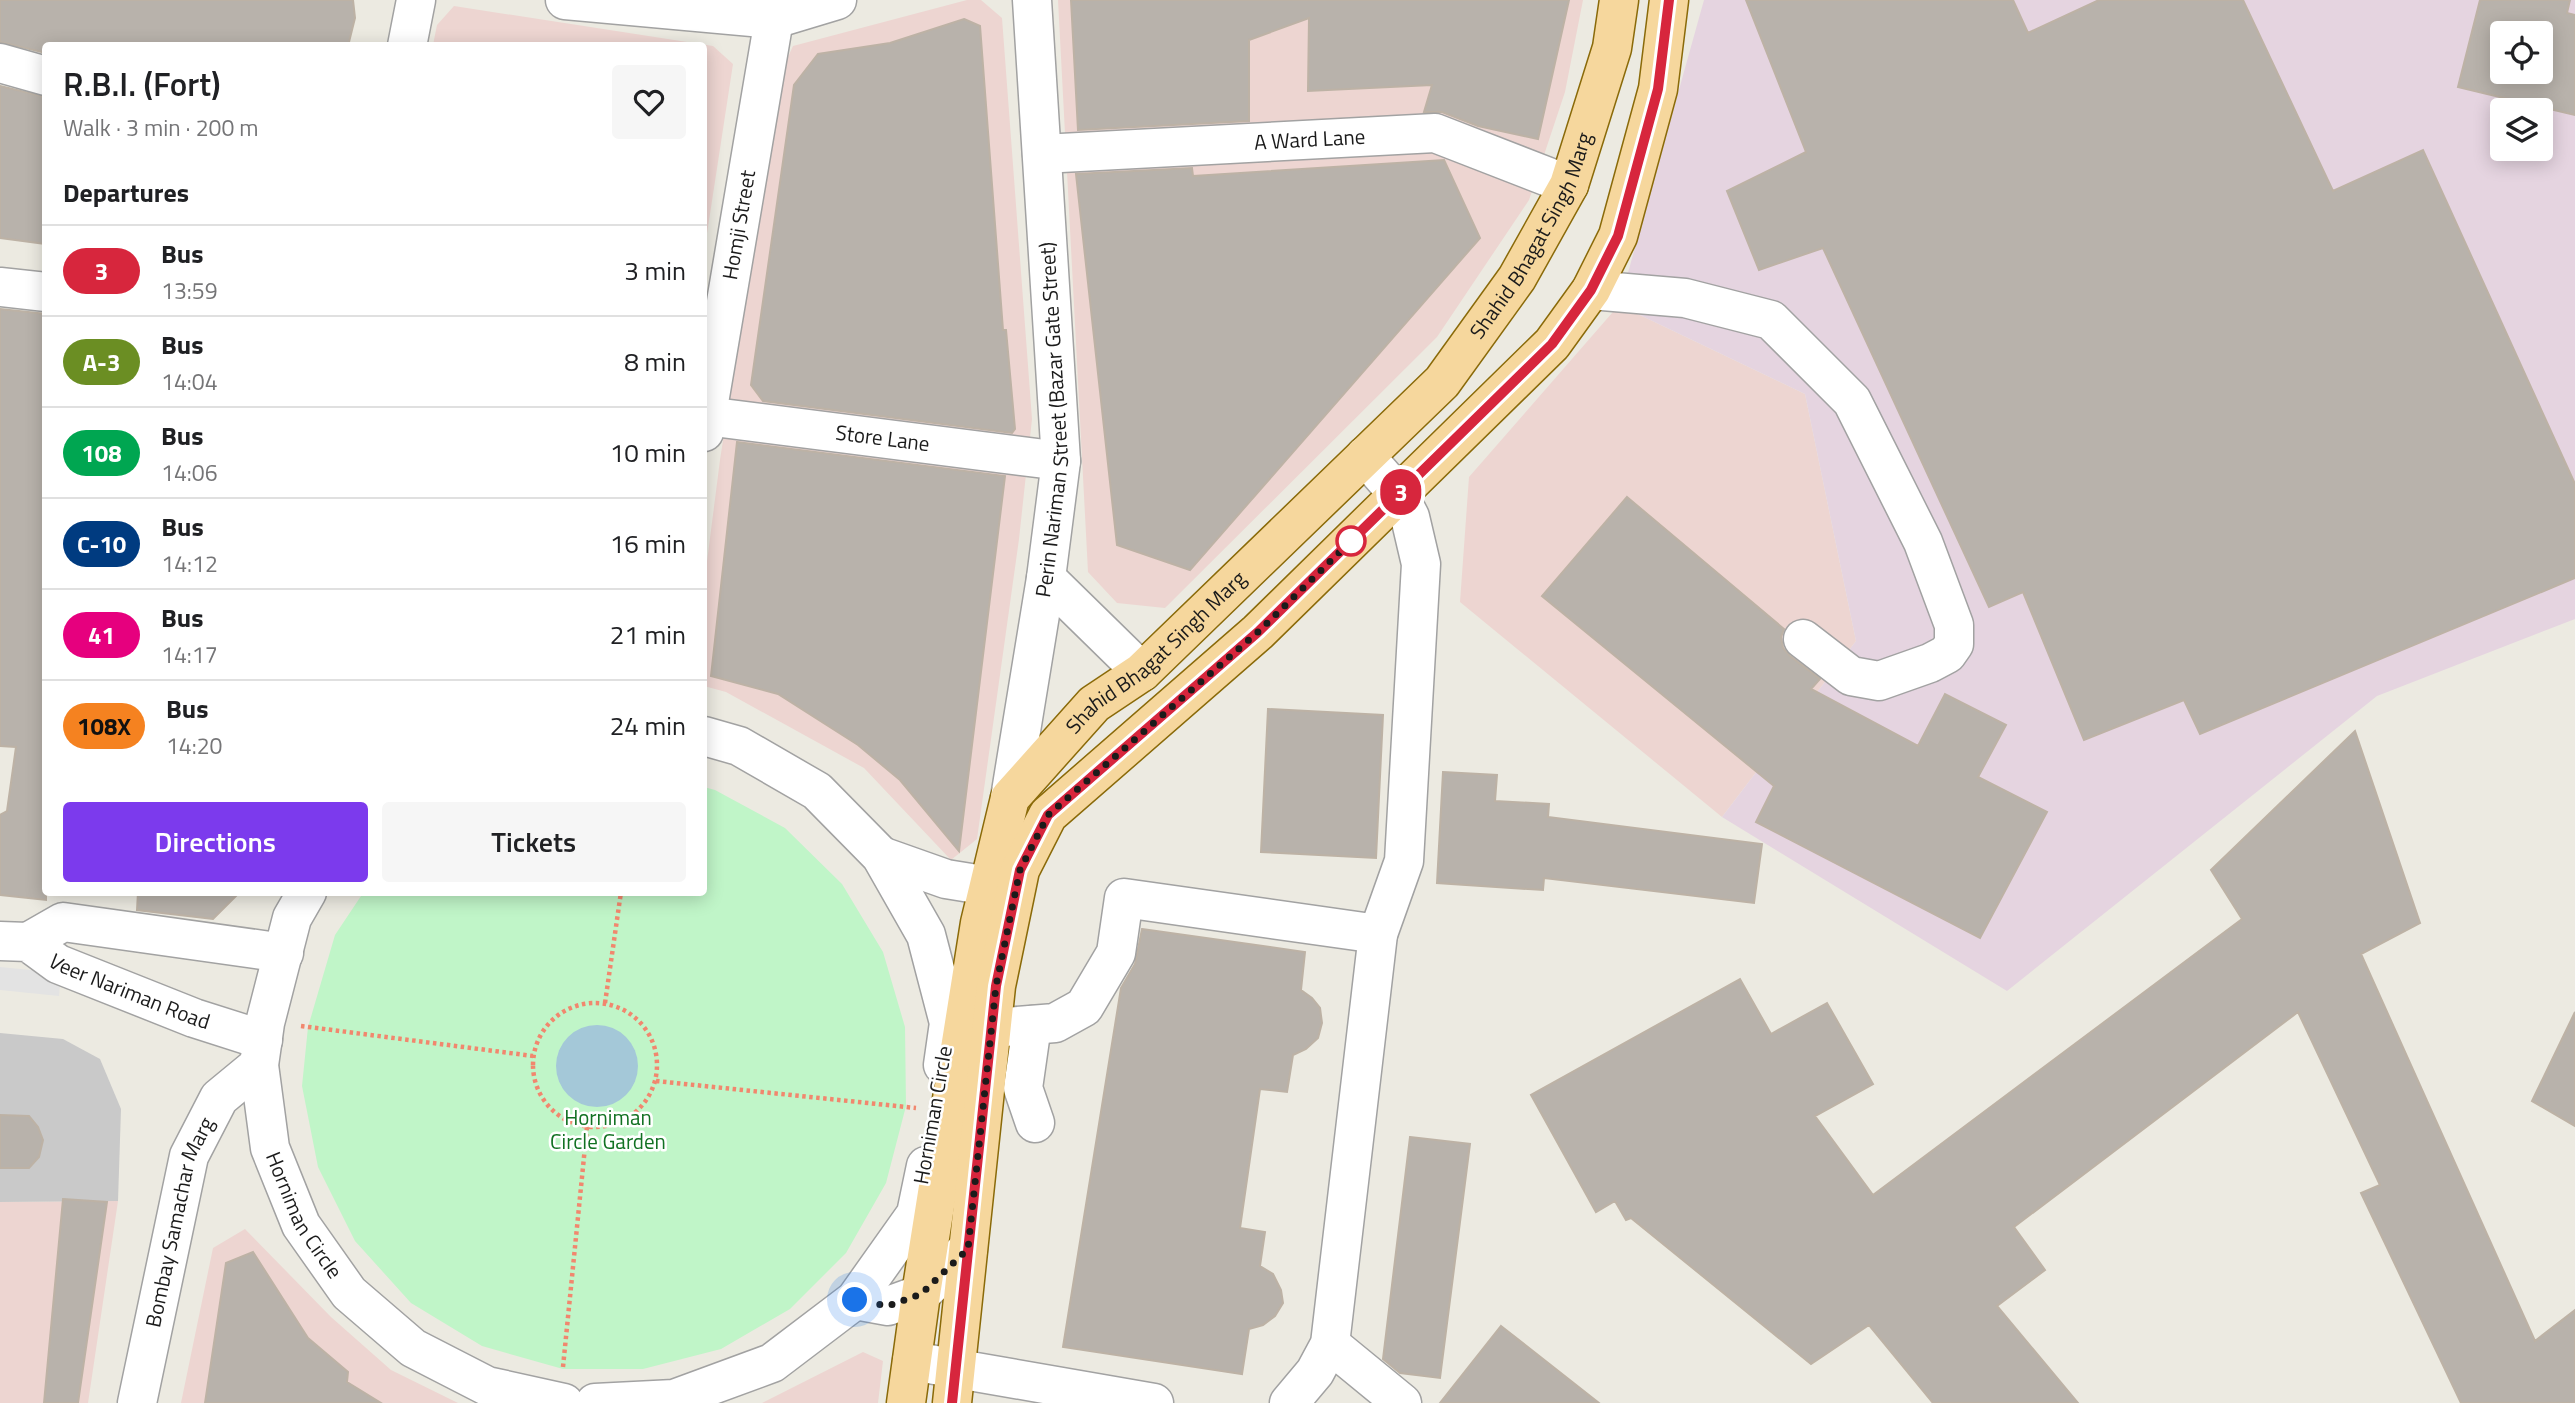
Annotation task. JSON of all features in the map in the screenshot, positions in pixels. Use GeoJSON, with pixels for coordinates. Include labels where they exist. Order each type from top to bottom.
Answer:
{"type":"FeatureCollection","features":[{"type":"Feature","properties":{"kind":"main road","name":"Shahid Bhagat Singh Marg"},"geometry":{"type":"LineString","coordinates":[[954,1386],[996,986],[1020,870],[1010,797],[1094,704],[1142,672],[1442,382],[1517,278],[1569,185],[1612,48],[1619,0]]}},
{"type":"Feature","properties":{"kind":"main road","name":"Shahid Bhagat Singh Marg"},"geometry":{"type":"LineString","coordinates":[[906,1403],[980,923],[989,886],[1015,846],[1258,632],[1552,344],[1591,290],[1618,236],[1658,89],[1669,0]]}},
{"type":"Feature","properties":{"kind":"street"},"geometry":{"type":"LineString","coordinates":[[408,42],[416,0]]}},
{"type":"Feature","properties":{"kind":"street"},"geometry":{"type":"LineString","coordinates":[[565,0],[778,9],[837,0]]}},
{"type":"Feature","properties":{"kind":"street","name":"Perin Nariman Street (Bazar Gate Street)"},"geometry":{"type":"LineString","coordinates":[[1010,797],[1046,578],[1060,461],[1032,0]]}},
{"type":"Feature","properties":{"kind":"street","name":"Homji Street"},"geometry":{"type":"LineString","coordinates":[[707,399],[715,298],[778,9]]}},
{"type":"Feature","properties":{"kind":"street"},"geometry":{"type":"LineString","coordinates":[[0,63],[42,75]]}},
{"type":"Feature","properties":{"kind":"street","name":"A Ward Lane"},"geometry":{"type":"LineString","coordinates":[[1042,154],[1434,134],[1569,185]]}},
{"type":"Feature","properties":{"kind":"street"},"geometry":{"type":"LineString","coordinates":[[0,287],[42,292]]}},
{"type":"Feature","properties":{"kind":"street"},"geometry":{"type":"LineString","coordinates":[[1591,290],[1685,298],[1771,320],[1852,401],[1923,542],[1954,625],[1954,643],[1947,654],[1930,663],[1880,681],[1851,676],[1803,639]]}},
{"type":"Feature","properties":{"kind":"street","name":"Store Lane"},"geometry":{"type":"LineString","coordinates":[[707,424],[1060,461]]}},
{"type":"Feature","properties":{"kind":"street"},"geometry":{"type":"LineString","coordinates":[[1289,1403],[1315,1372],[1330,1344],[1378,934],[1404,861],[1421,564],[1410,517],[1398,495],[1365,456]]}},
{"type":"Feature","properties":{"kind":"street"},"geometry":{"type":"LineString","coordinates":[[1046,578],[1142,672]]}},
{"type":"Feature","properties":{"kind":"street","name":"Horniman Circle"},"geometry":{"type":"LineString","coordinates":[[595,1403],[674,1399],[772,1363],[855,1300],[916,1214],[937,1112],[949,1023],[926,935],[881,856],[817,792],[738,746],[707,737]]}},
{"type":"Feature","properties":{"kind":"street"},"geometry":{"type":"LineString","coordinates":[[881,856],[946,879],[989,886]]}},
{"type":"Feature","properties":{"kind":"street","name":"Horniman Circle"},"geometry":{"type":"LineString","coordinates":[[305,896],[292,918],[265,1023],[261,1052],[270,1147],[301,1225],[349,1293],[413,1348],[487,1386],[565,1392]]}},
{"type":"Feature","properties":{"kind":"street"},"geometry":{"type":"LineString","coordinates":[[992,1028],[1055,1023],[1084,1007],[1116,953],[1124,898],[1378,934]]}},
{"type":"Feature","properties":{"kind":"street"},"geometry":{"type":"LineString","coordinates":[[14,941],[63,922],[284,953]]}},
{"type":"Feature","properties":{"kind":"street","name":"Veer Nariman Road"},"geometry":{"type":"LineString","coordinates":[[14,941],[58,964],[194,1018],[261,1052]]}},
{"type":"Feature","properties":{"kind":"street"},"geometry":{"type":"LineString","coordinates":[[1032,1025],[1023,1088],[1035,1123]]}},
{"type":"Feature","properties":{"kind":"street","name":"Bombay Samachar Marg"},"geometry":{"type":"LineString","coordinates":[[137,1403],[189,1156],[219,1098],[261,1052]]}},
{"type":"Feature","properties":{"kind":"street"},"geometry":{"type":"LineString","coordinates":[[855,1300],[888,1306],[921,1294],[968,1249]]}},
{"type":"Feature","properties":{"kind":"street"},"geometry":{"type":"LineString","coordinates":[[1330,1344],[1402,1403]]}},
{"type":"Feature","properties":{"kind":"street"},"geometry":{"type":"LineString","coordinates":[[912,1361],[954,1386],[1154,1403]]}},
{"type":"Feature","properties":{"kind":"path"},"geometry":{"type":"LineString","coordinates":[[605,1003],[620,896]]}},
{"type":"Feature","properties":{"kind":"path"},"geometry":{"type":"LineString","coordinates":[[585,1003],[605,1003],[625,1010],[641,1022],[653,1040],[658,1060],[656,1081],[649,1097],[638,1111],[622,1122],[605,1127],[587,1127],[568,1122],[551,1110],[539,1094],[533,1076],[533,1056],[538,1037],[550,1021],[566,1010],[585,1003]]}},
{"type":"Feature","properties":{"kind":"path"},"geometry":{"type":"LineString","coordinates":[[308,1027],[533,1056]]}},
{"type":"Feature","properties":{"kind":"path"},"geometry":{"type":"LineString","coordinates":[[656,1081],[906,1106]]}},
{"type":"Feature","properties":{"kind":"path"},"geometry":{"type":"LineString","coordinates":[[565,1392],[587,1127]]}},
{"type":"Feature","properties":{"kind":"shaded area"},"geometry":{"type":"Polygon","coordinates":[[[967,0],[981,0],[1002,18],[1032,419],[1019,539],[977,839],[951,860],[864,768],[726,692],[707,687],[707,562],[720,460],[778,79],[793,46],[967,0]]]}},
{"type":"Feature","properties":{"kind":"shaded area"},"geometry":{"type":"Polygon","coordinates":[[[1058,0],[1583,0],[1565,92],[1529,200],[1437,337],[1165,608],[1117,603],[1088,572],[1058,0]]]}},
{"type":"Feature","properties":{"kind":"shaded area"},"geometry":{"type":"Polygon","coordinates":[[[1704,0],[2575,0],[2575,619],[2377,696],[2007,991],[1722,817],[1856,641],[1805,394],[1619,305],[1704,0]]]}},
{"type":"Feature","properties":{"kind":"shaded area"},"geometry":{"type":"Polygon","coordinates":[[[454,6],[687,42],[434,42],[437,25],[454,6]]]}},
{"type":"Feature","properties":{"kind":"shaded area"},"geometry":{"type":"Polygon","coordinates":[[[707,45],[713,46],[733,64],[707,233],[707,45]]]}},
{"type":"Feature","properties":{"kind":"shaded area"},"geometry":{"type":"Polygon","coordinates":[[[1619,305],[1805,394],[1856,641],[1722,817],[1460,602],[1469,477],[1619,305]]]}},
{"type":"Feature","properties":{"kind":"shaded area"},"geometry":{"type":"Polygon","coordinates":[[[0,967],[61,973],[59,996],[0,990],[0,967]]]}},
{"type":"Feature","properties":{"kind":"shaded area"},"geometry":{"type":"Polygon","coordinates":[[[0,1033],[63,1039],[100,1059],[121,1109],[118,1201],[0,1202],[0,1033]]]}},
{"type":"Feature","properties":{"kind":"shaded area"},"geometry":{"type":"Polygon","coordinates":[[[118,1201],[88,1403],[0,1403],[0,1202],[118,1201]]]}},
{"type":"Feature","properties":{"kind":"shaded area"},"geometry":{"type":"Polygon","coordinates":[[[245,1229],[331,1317],[391,1370],[458,1403],[181,1403],[213,1248],[245,1229]]]}},
{"type":"Feature","properties":{"kind":"shaded area"},"geometry":{"type":"Polygon","coordinates":[[[863,1352],[883,1361],[878,1403],[762,1403],[863,1352]]]}},
{"type":"Feature","properties":{"kind":"green space","name":"Horniman Circle Garden"},"geometry":{"type":"Polygon","coordinates":[[[707,788],[715,790],[785,828],[842,884],[883,952],[905,1027],[906,1106],[886,1183],[846,1253],[790,1309],[721,1349],[643,1369],[563,1369],[482,1346],[411,1303],[355,1241],[318,1167],[302,1086],[308,1027],[335,935],[361,896],[707,896],[707,788]]]}},
{"type":"Feature","properties":{"kind":"water"},"geometry":{"type":"Polygon","coordinates":[[[597,1025],[613,1028],[626,1037],[635,1050],[638,1066],[635,1082],[626,1095],[613,1104],[597,1107],[581,1104],[568,1095],[559,1082],[556,1066],[559,1050],[568,1037],[581,1028],[597,1025]]]}},
{"type":"Feature","properties":{"kind":"building"},"geometry":{"type":"Polygon","coordinates":[[[0,0],[353,0],[355,18],[349,42],[42,42],[42,52],[0,42],[0,0]]]}},
{"type":"Feature","properties":{"kind":"building"},"geometry":{"type":"Polygon","coordinates":[[[1071,0],[1569,0],[1538,139],[1478,126],[1442,112],[1424,112],[1432,85],[1308,91],[1309,18],[1249,40],[1249,121],[1078,130],[1071,0]]]}},
{"type":"Feature","properties":{"kind":"building"},"geometry":{"type":"Polygon","coordinates":[[[1746,0],[2013,0],[2028,33],[2099,0],[2243,0],[2333,191],[2423,150],[2575,484],[2575,578],[2200,734],[2184,700],[2084,740],[2023,592],[1989,607],[1823,248],[1759,270],[1727,191],[1806,152],[1746,0]]]}},
{"type":"Feature","properties":{"kind":"building"},"geometry":{"type":"Polygon","coordinates":[[[2480,0],[2570,0],[2567,13],[2575,15],[2575,115],[2553,110],[2553,98],[2504,98],[2458,87],[2480,0]]]}},
{"type":"Feature","properties":{"kind":"building"},"geometry":{"type":"Polygon","coordinates":[[[964,19],[980,26],[1003,330],[1006,330],[1015,429],[1012,433],[763,401],[751,385],[794,85],[818,54],[890,43],[964,19]]]}},
{"type":"Feature","properties":{"kind":"building"},"geometry":{"type":"Polygon","coordinates":[[[0,86],[42,96],[42,243],[0,238],[0,86]]]}},
{"type":"Feature","properties":{"kind":"building"},"geometry":{"type":"Polygon","coordinates":[[[1444,160],[1480,238],[1190,570],[1117,545],[1076,174],[1192,168],[1193,176],[1444,160]]]}},
{"type":"Feature","properties":{"kind":"building"},"geometry":{"type":"Polygon","coordinates":[[[0,309],[42,314],[42,896],[46,896],[46,900],[0,895],[0,815],[7,811],[16,747],[0,746],[0,309]]]}},
{"type":"Feature","properties":{"kind":"building"},"geometry":{"type":"Polygon","coordinates":[[[737,442],[1005,476],[959,851],[900,780],[858,745],[778,694],[711,676],[737,442]]]}},
{"type":"Feature","properties":{"kind":"building"},"geometry":{"type":"Polygon","coordinates":[[[1627,497],[1784,629],[1781,637],[1783,648],[1820,679],[1811,689],[1918,746],[1945,694],[2006,725],[1978,777],[2047,812],[1980,938],[1756,822],[1774,786],[1542,596],[1627,497]]]}},
{"type":"Feature","properties":{"kind":"building"},"geometry":{"type":"Polygon","coordinates":[[[1268,709],[1383,715],[1376,858],[1261,852],[1268,709]]]}},
{"type":"Feature","properties":{"kind":"building"},"geometry":{"type":"Polygon","coordinates":[[[2355,731],[2420,923],[2361,954],[2535,1341],[2575,1310],[2575,1403],[2461,1403],[2361,1193],[2380,1185],[2298,1012],[2014,1227],[2045,1270],[1997,1306],[2078,1403],[1933,1403],[1869,1325],[1811,1364],[1631,1218],[1626,1220],[1615,1201],[1596,1212],[1531,1095],[1740,979],[1771,1034],[1827,1003],[1873,1084],[1815,1116],[1873,1195],[2242,919],[2211,870],[2355,731]]]}},
{"type":"Feature","properties":{"kind":"building"},"geometry":{"type":"Polygon","coordinates":[[[1443,772],[1497,775],[1495,801],[1549,804],[1548,817],[1762,844],[1754,903],[1544,878],[1543,890],[1437,883],[1443,772]]]}},
{"type":"Feature","properties":{"kind":"building"},"geometry":{"type":"Polygon","coordinates":[[[138,896],[236,896],[213,919],[137,910],[138,896]]]}},
{"type":"Feature","properties":{"kind":"building"},"geometry":{"type":"Polygon","coordinates":[[[1142,929],[1305,952],[1301,990],[1320,1008],[1322,1023],[1318,1038],[1306,1049],[1293,1055],[1287,1092],[1260,1089],[1240,1228],[1265,1232],[1260,1266],[1273,1274],[1281,1290],[1283,1303],[1275,1316],[1263,1325],[1249,1329],[1242,1374],[1063,1347],[1121,988],[1135,964],[1142,929]]]}},
{"type":"Feature","properties":{"kind":"building"},"geometry":{"type":"Polygon","coordinates":[[[2575,1012],[2575,1126],[2532,1101],[2575,1012]]]}},
{"type":"Feature","properties":{"kind":"building"},"geometry":{"type":"Polygon","coordinates":[[[0,1115],[29,1116],[38,1127],[43,1140],[39,1157],[29,1168],[0,1168],[0,1115]]]}},
{"type":"Feature","properties":{"kind":"building"},"geometry":{"type":"Polygon","coordinates":[[[1410,1137],[1470,1144],[1440,1378],[1400,1373],[1383,1359],[1410,1137]]]}},
{"type":"Feature","properties":{"kind":"building"},"geometry":{"type":"Polygon","coordinates":[[[63,1199],[107,1202],[78,1403],[44,1403],[63,1199]]]}},
{"type":"Feature","properties":{"kind":"building"},"geometry":{"type":"Polygon","coordinates":[[[253,1252],[308,1338],[348,1372],[347,1382],[381,1403],[205,1403],[226,1263],[253,1252]]]}},
{"type":"Feature","properties":{"kind":"building"},"geometry":{"type":"Polygon","coordinates":[[[1501,1326],[1599,1403],[1440,1403],[1501,1326]]]}},
{"type":"Feature","properties":{"kind":"bus line","name":"3"},"geometry":{"type":"LineString","coordinates":[[952,1403],[996,986],[1020,870],[1048,815],[1258,632],[1552,344],[1591,290],[1618,236],[1658,89],[1669,0]]}},
{"type":"Feature","properties":{"kind":"route"},"geometry":{"type":"LineString","coordinates":[[855,1300],[888,1306],[921,1294],[968,1249],[996,986],[1020,870],[1048,815],[1258,632],[1351,541]]}}]}
